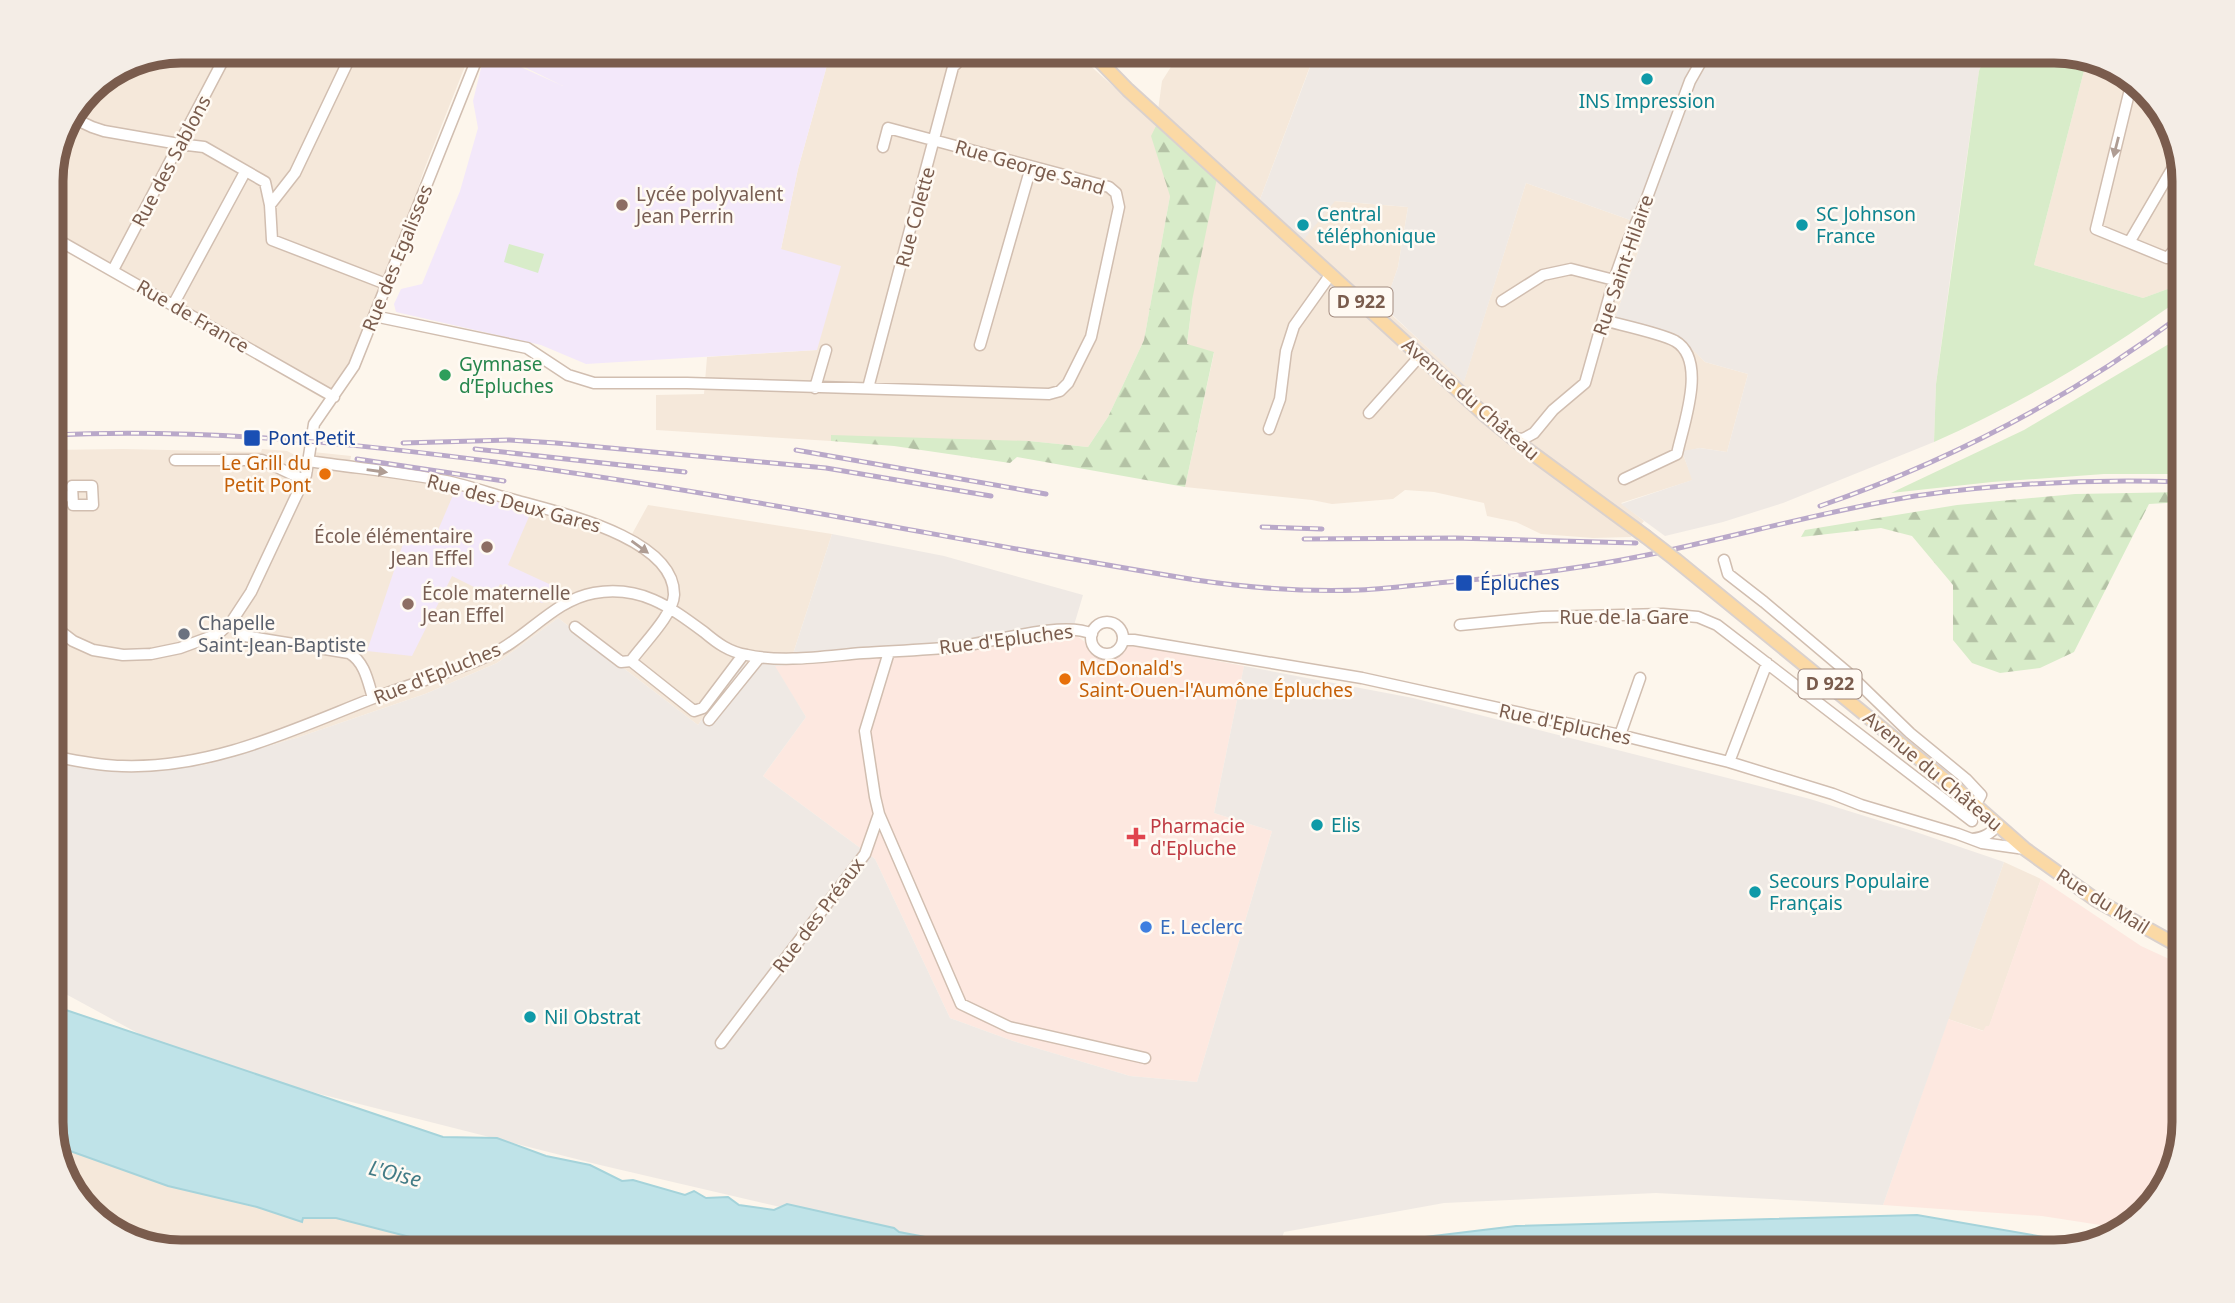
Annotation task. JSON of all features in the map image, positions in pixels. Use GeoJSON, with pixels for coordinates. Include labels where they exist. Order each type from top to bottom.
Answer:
{"type":"FeatureCollection","features":[{"type":"Feature","properties":{"kind":"main road","name":"Avenue du Château"},"geometry":{"type":"LineString","coordinates":[[1102,63],[1486,416],[1676,560],[1976,813],[1998,825],[2025,849]]}},
{"type":"Feature","properties":{"kind":"main road","name":"Rue du Mail"},"geometry":{"type":"LineString","coordinates":[[2025,849],[2096,900],[2172,943]]}},
{"type":"Feature","properties":{"kind":"street","name":"Rue des Sablons"},"geometry":{"type":"LineString","coordinates":[[113,270],[222,63]]}},
{"type":"Feature","properties":{"kind":"street"},"geometry":{"type":"LineString","coordinates":[[270,205],[295,173],[347,63]]}},
{"type":"Feature","properties":{"kind":"street","name":"Rue des Egalisses"},"geometry":{"type":"LineString","coordinates":[[218,634],[232,621],[251,592],[304,480],[314,424],[350,373],[475,63]]}},
{"type":"Feature","properties":{"kind":"street","name":"Rue Colette"},"geometry":{"type":"LineString","coordinates":[[868,388],[953,67],[957,63]]}},
{"type":"Feature","properties":{"kind":"street","name":"Rue Saint-Hilaire"},"geometry":{"type":"LineString","coordinates":[[1685,63],[1690,71],[1690,81]]}},
{"type":"Feature","properties":{"kind":"street","name":"Rue Saint-Hilaire"},"geometry":{"type":"LineString","coordinates":[[1534,433],[1553,410],[1585,383],[1614,280],[1690,81],[1700,63]]}},
{"type":"Feature","properties":{"kind":"street"},"geometry":{"type":"LineString","coordinates":[[2130,90],[2096,229],[2167,258],[2172,252]]}},
{"type":"Feature","properties":{"kind":"street"},"geometry":{"type":"LineString","coordinates":[[80,121],[104,131],[204,147],[265,182],[270,205],[272,240],[386,284]]}},
{"type":"Feature","properties":{"kind":"street","name":"Rue George Sand"},"geometry":{"type":"LineString","coordinates":[[374,316],[527,348],[568,375],[594,383],[687,383],[1049,394],[1060,391],[1068,383],[1091,337],[1119,207],[1116,193],[1109,187],[888,128],[883,147]]}},
{"type":"Feature","properties":{"kind":"street"},"geometry":{"type":"LineString","coordinates":[[980,345],[1031,167]]}},
{"type":"Feature","properties":{"kind":"street"},"geometry":{"type":"LineString","coordinates":[[2130,241],[2172,170]]}},
{"type":"Feature","properties":{"kind":"street"},"geometry":{"type":"LineString","coordinates":[[173,304],[245,172]]}},
{"type":"Feature","properties":{"kind":"street","name":"Rue de France"},"geometry":{"type":"LineString","coordinates":[[63,243],[334,397]]}},
{"type":"Feature","properties":{"kind":"street"},"geometry":{"type":"LineString","coordinates":[[1502,301],[1543,275],[1571,269],[1614,280]]}},
{"type":"Feature","properties":{"kind":"street"},"geometry":{"type":"LineString","coordinates":[[1269,429],[1280,399],[1286,351],[1294,326],[1331,274]]}},
{"type":"Feature","properties":{"kind":"street"},"geometry":{"type":"LineString","coordinates":[[1603,320],[1673,340],[1682,347],[1692,370],[1690,394],[1677,454],[1624,479]]}},
{"type":"Feature","properties":{"kind":"street"},"geometry":{"type":"LineString","coordinates":[[815,388],[826,350]]}},
{"type":"Feature","properties":{"kind":"street"},"geometry":{"type":"LineString","coordinates":[[1368,413],[1420,355]]}},
{"type":"Feature","properties":{"kind":"street"},"geometry":{"type":"LineString","coordinates":[[1513,438],[1523,439],[1534,433]]}},
{"type":"Feature","properties":{"kind":"street"},"geometry":{"type":"LineString","coordinates":[[1534,433],[1534,454]]}},
{"type":"Feature","properties":{"kind":"street"},"geometry":{"type":"LineString","coordinates":[[176,460],[262,460],[304,480]]}},
{"type":"Feature","properties":{"kind":"street","name":"Rue des Deux Gares"},"geometry":{"type":"LineString","coordinates":[[309,461],[447,481],[581,519],[623,535],[640,546],[669,574],[674,594],[671,608]]}},
{"type":"Feature","properties":{"kind":"street"},"geometry":{"type":"LineString","coordinates":[[63,496],[72,496]]}},
{"type":"Feature","properties":{"kind":"street"},"geometry":{"type":"LineString","coordinates":[[1724,561],[1728,574],[1847,672],[1910,733],[1966,779],[1981,795],[1976,813],[1958,834]]}},
{"type":"Feature","properties":{"kind":"street","name":"Rue d'Epluches"},"geometry":{"type":"LineString","coordinates":[[63,758],[120,766],[155,766],[226,754],[290,733],[373,698],[492,654],[557,609],[591,593],[620,591],[653,598],[671,608],[723,648],[759,658],[825,657],[956,647],[1065,630],[1084,629],[1092,634]]}},
{"type":"Feature","properties":{"kind":"street"},"geometry":{"type":"LineString","coordinates":[[631,661],[671,608]]}},
{"type":"Feature","properties":{"kind":"street","name":"Rue de la Gare"},"geometry":{"type":"LineString","coordinates":[[1460,625],[1542,617],[1663,614],[1698,617],[1717,625],[1976,813]]}},
{"type":"Feature","properties":{"kind":"street"},"geometry":{"type":"LineString","coordinates":[[232,621],[245,636]]}},
{"type":"Feature","properties":{"kind":"street"},"geometry":{"type":"LineString","coordinates":[[1108,622],[1121,630],[1123,640],[1118,650],[1104,654],[1093,644],[1092,634],[1098,625],[1108,622]]}},
{"type":"Feature","properties":{"kind":"street"},"geometry":{"type":"LineString","coordinates":[[575,627],[621,662],[631,661],[694,711],[703,708],[743,654]]}},
{"type":"Feature","properties":{"kind":"street"},"geometry":{"type":"LineString","coordinates":[[63,633],[93,650],[123,655],[151,654],[180,648],[218,634],[349,653],[356,656],[373,698]]}},
{"type":"Feature","properties":{"kind":"street","name":"Rue d'Epluches"},"geometry":{"type":"LineString","coordinates":[[1123,640],[1362,678],[1620,735],[1729,762],[1982,843],[2025,849]]}},
{"type":"Feature","properties":{"kind":"street"},"geometry":{"type":"LineString","coordinates":[[889,652],[865,731],[874,793],[879,814],[961,1004],[1009,1027],[1145,1058]]}},
{"type":"Feature","properties":{"kind":"street"},"geometry":{"type":"LineString","coordinates":[[709,720],[759,658]]}},
{"type":"Feature","properties":{"kind":"street"},"geometry":{"type":"LineString","coordinates":[[1729,762],[1767,663]]}},
{"type":"Feature","properties":{"kind":"street"},"geometry":{"type":"LineString","coordinates":[[1620,735],[1640,678]]}},
{"type":"Feature","properties":{"kind":"street","name":"Rue des Préaux"},"geometry":{"type":"LineString","coordinates":[[721,1043],[858,865],[865,854],[879,814]]}},
{"type":"Feature","properties":{"kind":"street"},"geometry":{"type":"LineString","coordinates":[[1972,839],[1982,838],[1998,825]]}},
{"type":"Feature","properties":{"kind":"shaded area"},"geometry":{"type":"Polygon","coordinates":[[[181,63],[466,63],[424,170],[358,368],[334,405],[63,249],[63,173],[67,150],[87,109],[103,92],[143,69],[181,63]]]}},
{"type":"Feature","properties":{"kind":"shaded area","name":"Lycée polyvalent Jean Perrin"},"geometry":{"type":"Polygon","coordinates":[[[482,63],[512,63],[563,86],[516,63],[828,63],[798,169],[781,249],[841,266],[817,350],[586,364],[541,345],[396,312],[394,304],[401,289],[422,284],[460,191],[478,128],[473,101],[482,63]]]}},
{"type":"Feature","properties":{"kind":"shaded area"},"geometry":{"type":"Polygon","coordinates":[[[828,63],[1087,63],[1156,125],[1162,81],[1173,63],[1311,63],[1259,202],[1334,201],[1408,207],[1398,267],[1384,308],[1464,381],[1526,183],[1647,226],[1614,321],[1684,340],[1705,362],[1748,374],[1727,452],[1700,448],[1682,452],[1693,480],[1621,503],[1644,521],[1631,537],[1593,538],[1541,534],[1516,522],[1487,516],[1484,503],[1434,492],[1405,490],[1393,499],[1332,504],[1185,487],[1214,353],[1187,345],[1193,296],[1170,196],[1144,340],[1108,417],[1088,447],[1029,441],[831,441],[656,430],[656,395],[704,394],[707,357],[817,350],[781,249],[798,169],[828,63]]]}},
{"type":"Feature","properties":{"kind":"shaded area"},"geometry":{"type":"Polygon","coordinates":[[[1312,63],[1982,63],[1936,384],[1934,442],[1783,503],[1723,522],[1665,536],[1621,504],[1692,480],[1682,451],[1700,448],[1727,452],[1748,374],[1705,362],[1683,340],[1614,321],[1647,226],[1526,183],[1464,382],[1384,307],[1398,267],[1408,207],[1335,201],[1301,243],[1259,202],[1312,63]]]}},
{"type":"Feature","properties":{"kind":"shaded area"},"geometry":{"type":"Polygon","coordinates":[[[2085,67],[2113,79],[2138,97],[2156,122],[2166,143],[2172,173],[2172,287],[2143,298],[2034,265],[2085,67]]]}},
{"type":"Feature","properties":{"kind":"shaded area"},"geometry":{"type":"Polygon","coordinates":[[[262,449],[287,451],[301,458],[313,452],[351,456],[350,462],[457,479],[577,513],[632,534],[648,505],[832,534],[791,660],[739,664],[698,725],[558,618],[497,663],[425,694],[299,737],[204,765],[108,768],[63,762],[63,450],[261,452],[262,449]]]}},
{"type":"Feature","properties":{"kind":"shaded area"},"geometry":{"type":"Polygon","coordinates":[[[456,488],[531,512],[508,565],[562,590],[542,603],[500,584],[494,597],[452,576],[412,656],[367,651],[406,535],[433,542],[456,488]]]}},
{"type":"Feature","properties":{"kind":"shaded area"},"geometry":{"type":"Polygon","coordinates":[[[832,534],[944,556],[1083,595],[1072,632],[942,652],[775,666],[806,717],[763,776],[875,859],[950,1018],[1013,1041],[1130,1076],[1197,1082],[1272,831],[1214,813],[1244,666],[1413,698],[1810,799],[2004,862],[1883,1205],[1656,1193],[1444,1203],[1284,1232],[1281,1240],[922,1240],[600,1165],[316,1093],[167,1049],[63,993],[63,762],[108,768],[204,765],[299,737],[425,694],[497,663],[558,618],[698,725],[739,664],[791,660],[832,534]]]}},
{"type":"Feature","properties":{"kind":"shaded area"},"geometry":{"type":"Polygon","coordinates":[[[1072,632],[1104,657],[1129,644],[1244,666],[1214,813],[1272,831],[1197,1082],[1130,1076],[1013,1041],[950,1018],[875,859],[763,776],[806,717],[774,666],[942,652],[1072,632]]]}},
{"type":"Feature","properties":{"kind":"shaded area"},"geometry":{"type":"Polygon","coordinates":[[[2004,862],[2041,879],[1989,1027],[1984,1031],[1948,1019],[2004,862]]]}},
{"type":"Feature","properties":{"kind":"shaded area"},"geometry":{"type":"Polygon","coordinates":[[[2041,879],[2141,946],[2172,960],[2171,1138],[2168,1153],[2156,1181],[2138,1206],[2126,1216],[2108,1226],[2042,1216],[1883,1205],[1948,1019],[1983,1031],[1989,1026],[2041,879]]]}},
{"type":"Feature","properties":{"kind":"shaded area"},"geometry":{"type":"Polygon","coordinates":[[[66,1150],[168,1186],[257,1207],[302,1221],[303,1218],[336,1218],[425,1240],[181,1240],[150,1236],[122,1224],[97,1206],[75,1174],[66,1150]]]}},
{"type":"Feature","properties":{"kind":"green space"},"geometry":{"type":"Polygon","coordinates":[[[1982,63],[2054,63],[2085,67],[2034,265],[2143,298],[2172,287],[2172,304],[2063,376],[1934,442],[1936,384],[1982,63]]]}},
{"type":"Feature","properties":{"kind":"green space"},"geometry":{"type":"Polygon","coordinates":[[[1156,126],[1217,178],[1193,296],[1187,344],[1214,352],[1185,487],[1017,457],[1010,463],[894,446],[831,441],[831,435],[1029,441],[1088,447],[1108,417],[1144,340],[1170,196],[1151,136],[1156,126]]]}},
{"type":"Feature","properties":{"kind":"green space"},"geometry":{"type":"Polygon","coordinates":[[[509,244],[544,254],[538,273],[504,262],[509,244]]]}},
{"type":"Feature","properties":{"kind":"green space"},"geometry":{"type":"Polygon","coordinates":[[[2172,342],[2172,474],[2104,474],[1891,493],[2024,430],[2172,342]]]}},
{"type":"Feature","properties":{"kind":"green space"},"geometry":{"type":"Polygon","coordinates":[[[2172,492],[2172,503],[2149,504],[2074,652],[2040,668],[2000,673],[1972,663],[1953,640],[1953,585],[1912,536],[1881,528],[1801,537],[1805,530],[1957,505],[2075,494],[2172,492]]]}},
{"type":"Feature","properties":{"kind":"water","name":"L'Oise"},"geometry":{"type":"Polygon","coordinates":[[[63,1009],[443,1137],[497,1138],[546,1156],[590,1165],[622,1181],[633,1180],[685,1195],[694,1191],[706,1198],[728,1197],[739,1205],[774,1210],[787,1204],[941,1240],[425,1240],[336,1218],[303,1218],[302,1222],[257,1207],[168,1186],[66,1150],[63,1130],[63,1009]]]}},
{"type":"Feature","properties":{"kind":"water"},"geometry":{"type":"Polygon","coordinates":[[[1917,1215],[2059,1240],[1400,1240],[1516,1226],[1917,1215]]]}},
{"type":"Feature","properties":{"kind":"railway"},"geometry":{"type":"LineString","coordinates":[[1820,506],[1916,469],[2010,424],[2099,372],[2172,322]]}},
{"type":"Feature","properties":{"kind":"railway"},"geometry":{"type":"LineString","coordinates":[[63,435],[164,434],[277,439],[447,456],[677,489],[1196,580],[1318,590],[1387,588],[1581,567],[1915,496],[2050,483],[2172,482]]}},
{"type":"Feature","properties":{"kind":"railway"},"geometry":{"type":"LineString","coordinates":[[403,443],[509,440],[556,443],[826,468],[991,496]]}},
{"type":"Feature","properties":{"kind":"railway"},"geometry":{"type":"LineString","coordinates":[[475,449],[685,472]]}},
{"type":"Feature","properties":{"kind":"railway"},"geometry":{"type":"LineString","coordinates":[[796,450],[1046,494]]}},
{"type":"Feature","properties":{"kind":"railway"},"geometry":{"type":"LineString","coordinates":[[357,459],[504,481]]}},
{"type":"Feature","properties":{"kind":"railway"},"geometry":{"type":"LineString","coordinates":[[1262,527],[1322,529]]}},
{"type":"Feature","properties":{"kind":"railway"},"geometry":{"type":"LineString","coordinates":[[1304,539],[1455,538],[1636,543]]}},
{"type":"Feature","properties":{"kind":"place","name":"INS Impression"},"geometry":{"type":"Point","coordinates":[1647,79]}},
{"type":"Feature","properties":{"kind":"place","name":"Lycée polyvalent Jean Perrin"},"geometry":{"type":"Point","coordinates":[622,205]}},
{"type":"Feature","properties":{"kind":"place","name":"Central téléphonique"},"geometry":{"type":"Point","coordinates":[1303,225]}},
{"type":"Feature","properties":{"kind":"place","name":"SC Johnson France"},"geometry":{"type":"Point","coordinates":[1802,225]}},
{"type":"Feature","properties":{"kind":"place","name":"Gymnase d’Epluches"},"geometry":{"type":"Point","coordinates":[445,375]}},
{"type":"Feature","properties":{"kind":"place","name":"Pont Petit"},"geometry":{"type":"Point","coordinates":[252,438]}},
{"type":"Feature","properties":{"kind":"place","name":"Le Grill du Petit Pont"},"geometry":{"type":"Point","coordinates":[325,474]}},
{"type":"Feature","properties":{"kind":"place","name":"École élémentaire Jean Effel"},"geometry":{"type":"Point","coordinates":[487,547]}},
{"type":"Feature","properties":{"kind":"place","name":"Épluches"},"geometry":{"type":"Point","coordinates":[1464,583]}},
{"type":"Feature","properties":{"kind":"place","name":"École maternelle Jean Effel"},"geometry":{"type":"Point","coordinates":[408,604]}},
{"type":"Feature","properties":{"kind":"place","name":"Chapelle Saint-Jean-Baptiste"},"geometry":{"type":"Point","coordinates":[184,634]}},
{"type":"Feature","properties":{"kind":"place","name":"McDonald's Saint-Ouen-l'Aumône Épluches"},"geometry":{"type":"Point","coordinates":[1065,679]}},
{"type":"Feature","properties":{"kind":"place","name":"Elis"},"geometry":{"type":"Point","coordinates":[1317,825]}},
{"type":"Feature","properties":{"kind":"place","name":"Pharmacie d'Epluche"},"geometry":{"type":"Point","coordinates":[1136,837]}},
{"type":"Feature","properties":{"kind":"place","name":"Secours Populaire Français"},"geometry":{"type":"Point","coordinates":[1755,892]}},
{"type":"Feature","properties":{"kind":"place","name":"E. Leclerc"},"geometry":{"type":"Point","coordinates":[1146,927]}},
{"type":"Feature","properties":{"kind":"place","name":"Nil Obstrat"},"geometry":{"type":"Point","coordinates":[530,1017]}}]}
